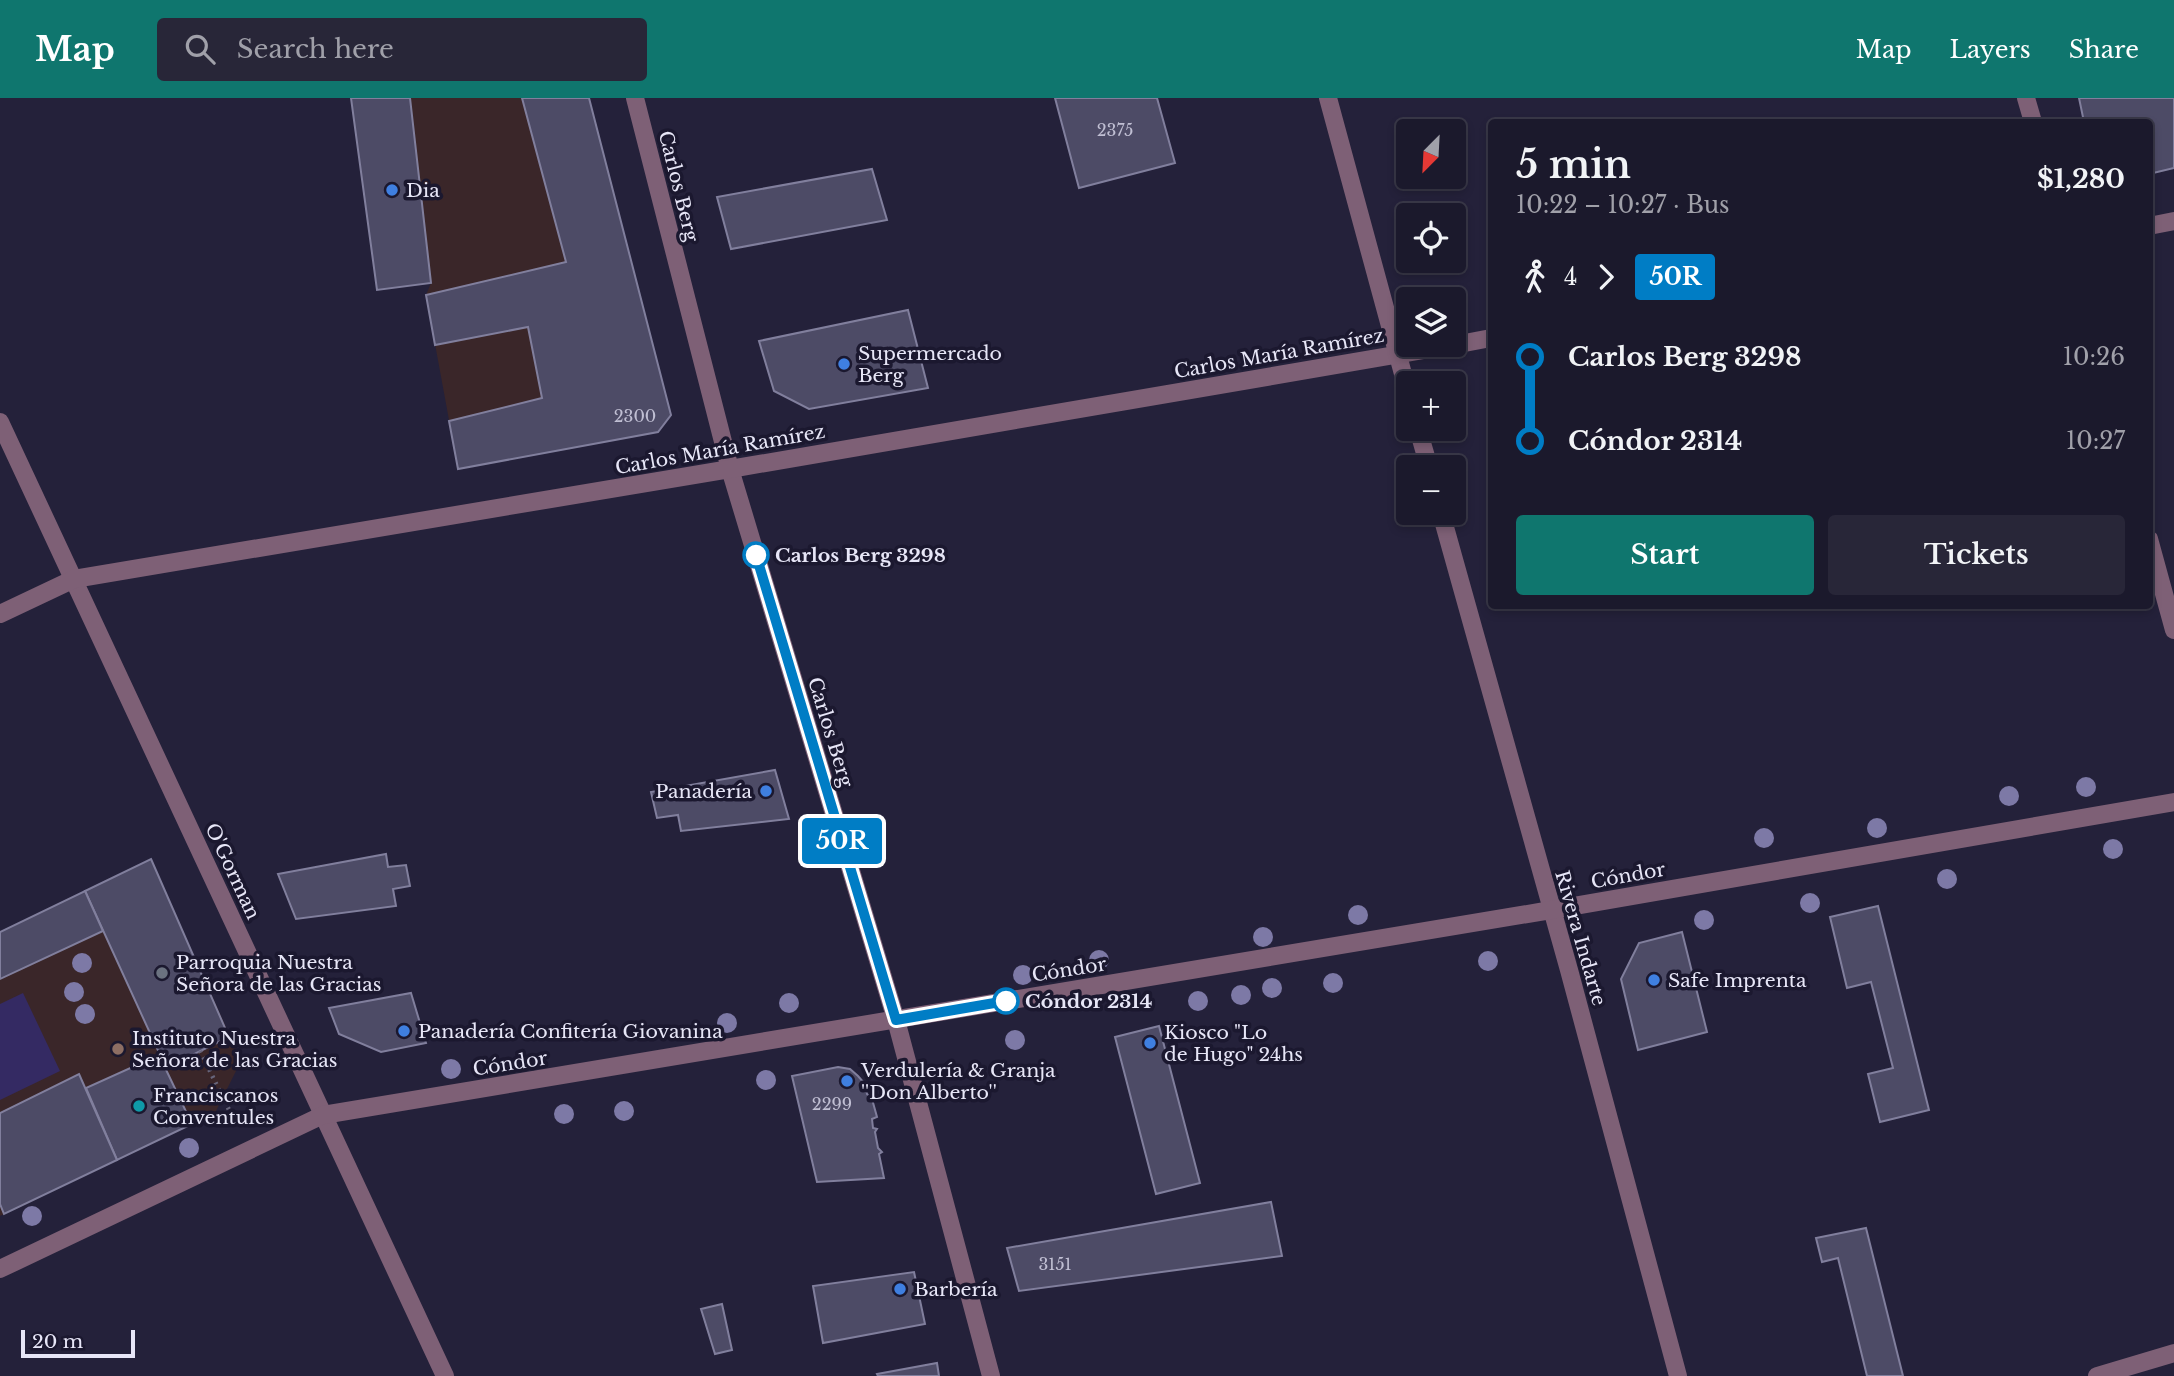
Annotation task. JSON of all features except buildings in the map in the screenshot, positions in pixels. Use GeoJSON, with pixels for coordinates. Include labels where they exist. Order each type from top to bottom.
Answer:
{"type":"FeatureCollection","features":[{"type":"Feature","properties":{"kind":"street","name":"Carlos Berg"},"geometry":{"type":"LineString","coordinates":[[635,98],[730,469],[896,1020],[991,1376]]}},
{"type":"Feature","properties":{"kind":"street"},"geometry":{"type":"LineString","coordinates":[[1328,98],[1396,350]]}},
{"type":"Feature","properties":{"kind":"street"},"geometry":{"type":"LineString","coordinates":[[2026,98],[2032,119]]}},
{"type":"Feature","properties":{"kind":"street"},"geometry":{"type":"LineString","coordinates":[[2153,225],[2174,221]]}},
{"type":"Feature","properties":{"kind":"street","name":"Carlos María Ramírez"},"geometry":{"type":"LineString","coordinates":[[1466,343],[1488,339]]}},
{"type":"Feature","properties":{"kind":"street","name":"Carlos María Ramírez"},"geometry":{"type":"LineString","coordinates":[[0,614],[74,579],[1396,354]]}},
{"type":"Feature","properties":{"kind":"street","name":"O'Gorman"},"geometry":{"type":"LineString","coordinates":[[0,422],[445,1376]]}},
{"type":"Feature","properties":{"kind":"street","name":"Rivera Indarte"},"geometry":{"type":"LineString","coordinates":[[1444,525],[1569,970],[1678,1376]]}},
{"type":"Feature","properties":{"kind":"street"},"geometry":{"type":"LineString","coordinates":[[2153,554],[2174,630]]}},
{"type":"Feature","properties":{"kind":"street","name":"Cóndor"},"geometry":{"type":"LineString","coordinates":[[0,1269],[323,1115],[1551,910],[2174,802]]}},
{"type":"Feature","properties":{"kind":"street"},"geometry":{"type":"LineString","coordinates":[[2097,1376],[2174,1353]]}},
{"type":"Feature","properties":{"kind":"path"},"geometry":{"type":"LineString","coordinates":[[200,1051],[249,1150]]}},
{"type":"Feature","properties":{"kind":"shaded area"},"geometry":{"type":"Polygon","coordinates":[[[410,98],[589,98],[671,415],[658,432],[458,469],[426,295],[431,283],[410,98]]]}},
{"type":"Feature","properties":{"kind":"shaded area","name":"Instituto Nuestra Señora de las Gracias"},"geometry":{"type":"Polygon","coordinates":[[[151,859],[241,1061],[215,1113],[0,1216],[0,932],[151,859]]]}},
{"type":"Feature","properties":{"kind":"shaded area"},"geometry":{"type":"Polygon","coordinates":[[[23,993],[60,1071],[0,1100],[0,1004],[23,993]]]}},
{"type":"Feature","properties":{"kind":"bus line","name":"50R"},"geometry":{"type":"LineString","coordinates":[[756,555],[896,1020],[1006,1001]]}},
{"type":"Feature","properties":{"kind":"place","name":"Dia"},"geometry":{"type":"Point","coordinates":[392,190]}},
{"type":"Feature","properties":{"kind":"place","name":"Supermercado Berg"},"geometry":{"type":"Point","coordinates":[844,364]}},
{"type":"Feature","properties":{"kind":"place","name":"Carlos Berg 3298"},"geometry":{"type":"Point","coordinates":[756,555]}},
{"type":"Feature","properties":{"kind":"place","name":"Panadería"},"geometry":{"type":"Point","coordinates":[766,791]}},
{"type":"Feature","properties":{"kind":"place","name":"Parroquia Nuestra Señora de las Gracias"},"geometry":{"type":"Point","coordinates":[162,973]}},
{"type":"Feature","properties":{"kind":"place","name":"Safe Imprenta"},"geometry":{"type":"Point","coordinates":[1654,980]}},
{"type":"Feature","properties":{"kind":"place","name":"Cóndor 2314"},"geometry":{"type":"Point","coordinates":[1006,1001]}},
{"type":"Feature","properties":{"kind":"place","name":"Panadería Confitería Giovanina"},"geometry":{"type":"Point","coordinates":[404,1031]}},
{"type":"Feature","properties":{"kind":"place","name":"Kiosco \"Lo de Hugo\" 24hs"},"geometry":{"type":"Point","coordinates":[1150,1043]}},
{"type":"Feature","properties":{"kind":"place","name":"Instituto Nuestra Señora de las Gracias"},"geometry":{"type":"Point","coordinates":[118,1049]}},
{"type":"Feature","properties":{"kind":"place","name":"Verdulería & Granja ''Don Alberto''"},"geometry":{"type":"Point","coordinates":[847,1081]}},
{"type":"Feature","properties":{"kind":"place","name":"Franciscanos Conventules"},"geometry":{"type":"Point","coordinates":[139,1106]}},
{"type":"Feature","properties":{"kind":"place","name":"Barbería"},"geometry":{"type":"Point","coordinates":[900,1289]}}]}
